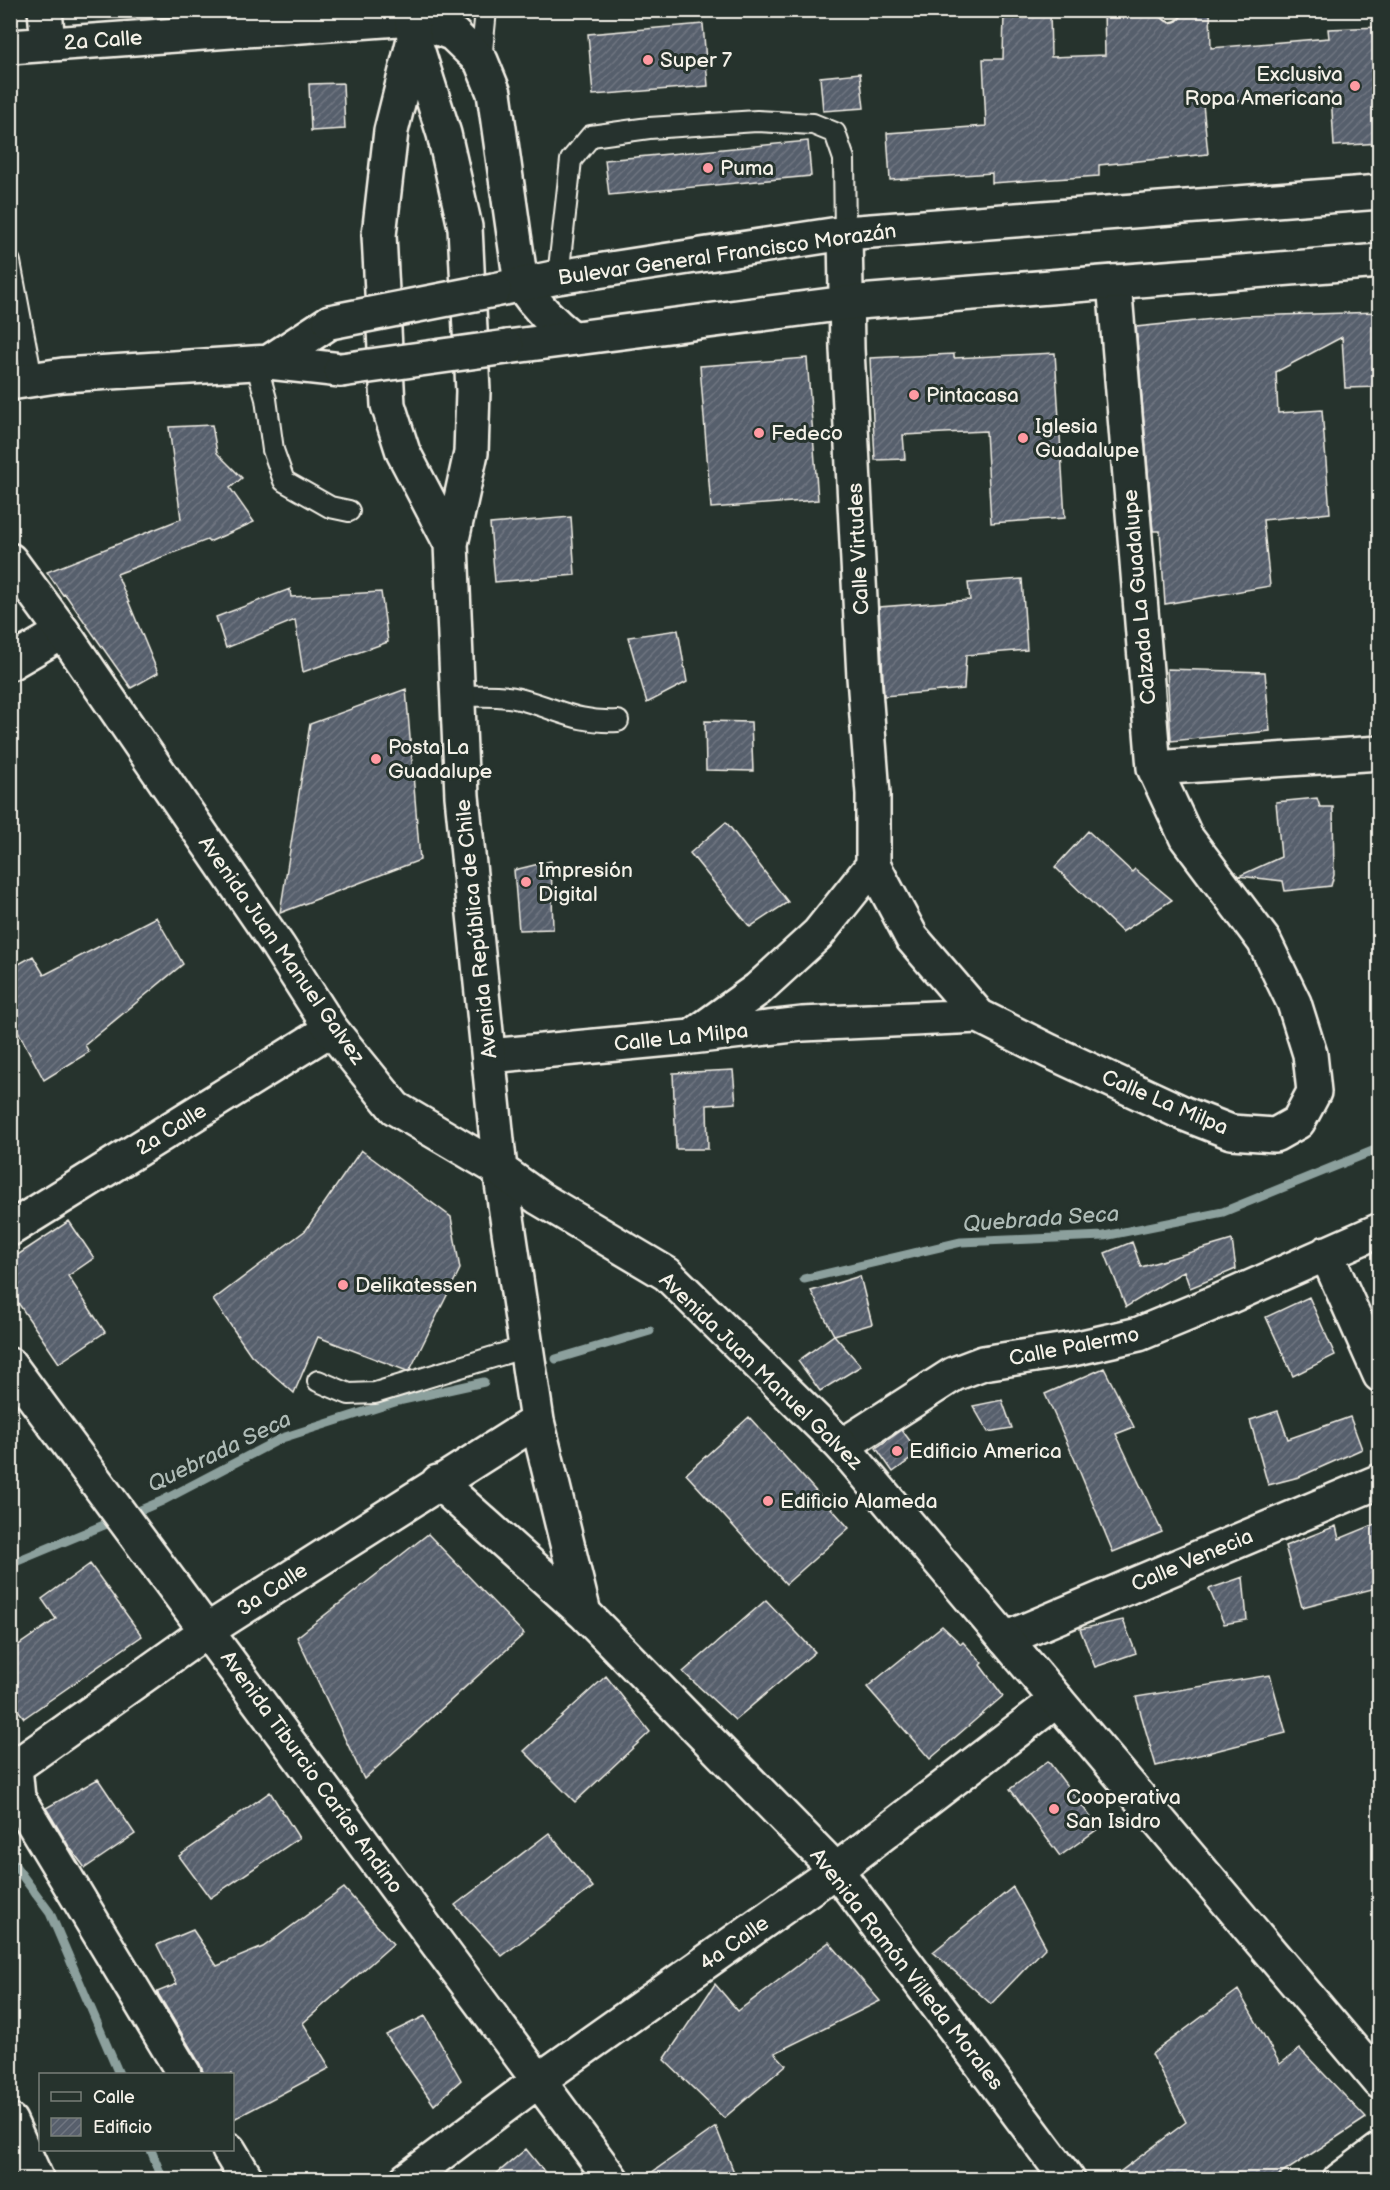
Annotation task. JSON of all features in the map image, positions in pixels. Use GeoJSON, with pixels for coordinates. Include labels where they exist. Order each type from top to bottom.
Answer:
{"type":"FeatureCollection","features":[{"type":"Feature","properties":{"kind":"street"},"geometry":{"type":"LineString","coordinates":[[45,10],[48,44]]}},
{"type":"Feature","properties":{"kind":"street"},"geometry":{"type":"LineString","coordinates":[[412,22],[453,34],[481,61],[494,93],[508,287],[535,304],[572,338]]}},
{"type":"Feature","properties":{"kind":"street","name":"2a Calle"},"geometry":{"type":"LineString","coordinates":[[10,47],[412,22]]}},
{"type":"Feature","properties":{"kind":"street","name":"Avenida República de Chile"},"geometry":{"type":"LineString","coordinates":[[412,22],[391,131],[379,235],[388,405],[403,452],[451,544]]}},
{"type":"Feature","properties":{"kind":"street","name":"Avenida República de Chile"},"geometry":{"type":"LineString","coordinates":[[412,22],[444,134],[465,227],[473,391],[471,453],[451,544],[462,796],[500,1170]]}},
{"type":"Feature","properties":{"kind":"street","name":"Bulevar General Francisco Morazán"},"geometry":{"type":"LineString","coordinates":[[263,363],[330,322],[558,277],[845,233],[1380,192]]}},
{"type":"Feature","properties":{"kind":"street","name":"Calle Virtudes"},"geometry":{"type":"LineString","coordinates":[[845,233],[847,349],[864,677],[873,794],[873,865],[912,938],[979,1016]]}},
{"type":"Feature","properties":{"kind":"street","name":"Bulevar General Francisco Morazán"},"geometry":{"type":"LineString","coordinates":[[21,381],[63,375],[263,363],[341,370],[846,303],[1380,261]]}},
{"type":"Feature","properties":{"kind":"street","name":"Calzada La Guadalupe"},"geometry":{"type":"LineString","coordinates":[[1114,282],[1154,768]]}},
{"type":"Feature","properties":{"kind":"street","name":"Avenida Juan Manuel Galvez"},"geometry":{"type":"LineString","coordinates":[[10,560],[63,632],[278,946],[331,1029],[395,1108],[500,1170],[539,1198],[667,1274],[842,1446],[1380,2082]]}},
{"type":"Feature","properties":{"kind":"street"},"geometry":{"type":"LineString","coordinates":[[10,663],[63,632]]}},
{"type":"Feature","properties":{"kind":"street"},"geometry":{"type":"LineString","coordinates":[[1154,768],[1380,753]]}},
{"type":"Feature","properties":{"kind":"street","name":"Calle La Milpa"},"geometry":{"type":"LineString","coordinates":[[489,1056],[802,1024],[979,1016],[1185,1114],[1231,1132],[1275,1136],[1298,1122],[1314,1092],[1310,1054],[1294,1003],[1264,941],[1186,837],[1154,768]]}},
{"type":"Feature","properties":{"kind":"street"},"geometry":{"type":"LineString","coordinates":[[692,1037],[758,989],[818,934],[873,865]]}},
{"type":"Feature","properties":{"kind":"street","name":"2a Calle"},"geometry":{"type":"LineString","coordinates":[[10,1229],[331,1029]]}},
{"type":"Feature","properties":{"kind":"street"},"geometry":{"type":"LineString","coordinates":[[500,1170],[537,1421],[584,1613]]}},
{"type":"Feature","properties":{"kind":"street","name":"Calle Palermo"},"geometry":{"type":"LineString","coordinates":[[842,1446],[954,1374],[983,1363],[1072,1349],[1139,1334],[1380,1230]]}},
{"type":"Feature","properties":{"kind":"street"},"geometry":{"type":"LineString","coordinates":[[1326,1253],[1380,1375]]}},
{"type":"Feature","properties":{"kind":"street","name":"Avenida Tiburcio Carías Andino"},"geometry":{"type":"LineString","coordinates":[[10,1365],[208,1630],[612,2180]]}},
{"type":"Feature","properties":{"kind":"street","name":"3a Calle"},"geometry":{"type":"LineString","coordinates":[[183,2073],[18,1798],[15,1767],[208,1630],[537,1421]]}},
{"type":"Feature","properties":{"kind":"street","name":"Avenida Ramón Villeda Morales"},"geometry":{"type":"LineString","coordinates":[[438,1482],[584,1613],[836,1870],[1068,2180]]}},
{"type":"Feature","properties":{"kind":"street","name":"Calle Venecia"},"geometry":{"type":"LineString","coordinates":[[1005,1639],[1380,1482]]}},
{"type":"Feature","properties":{"kind":"street","name":"4a Calle"},"geometry":{"type":"LineString","coordinates":[[406,2180],[539,2080],[836,1870],[1057,1700]]}},
{"type":"Feature","properties":{"kind":"street"},"geometry":{"type":"LineString","coordinates":[[10,2121],[37,2180]]}},
{"type":"Feature","properties":{"kind":"street"},"geometry":{"type":"LineString","coordinates":[[1340,2180],[1380,2150]]}},
{"type":"Feature","properties":{"kind":"street"},"geometry":{"type":"LineString","coordinates":[[230,2151],[247,2180]]}},
{"type":"Feature","properties":{"kind":"lane"},"geometry":{"type":"LineString","coordinates":[[481,61],[486,10]]}},
{"type":"Feature","properties":{"kind":"lane"},"geometry":{"type":"LineString","coordinates":[[558,277],[571,160],[591,136],[649,128],[757,121],[813,124],[835,133],[844,159],[845,233]]}},
{"type":"Feature","properties":{"kind":"lane"},"geometry":{"type":"LineString","coordinates":[[10,262],[21,381]]}},
{"type":"Feature","properties":{"kind":"lane"},"geometry":{"type":"LineString","coordinates":[[263,363],[273,450],[284,481],[330,507],[349,511]]}},
{"type":"Feature","properties":{"kind":"lane"},"geometry":{"type":"LineString","coordinates":[[458,696],[500,696],[524,700],[580,719],[600,722],[618,721]]}},
{"type":"Feature","properties":{"kind":"lane"},"geometry":{"type":"LineString","coordinates":[[318,1381],[349,1394],[375,1393],[526,1347]]}},
{"type":"Feature","properties":{"kind":"building"},"geometry":{"type":"Polygon","coordinates":[[[1050,10],[1051,57],[1105,55],[1104,10],[1159,10],[1161,17],[1170,23],[1182,16],[1183,10],[1210,10],[1211,48],[1329,38],[1328,29],[1380,27],[1380,143],[1334,146],[1331,93],[1203,104],[1208,154],[1099,165],[1099,176],[992,183],[992,173],[890,180],[887,133],[986,126],[983,59],[1003,59],[1004,11],[1050,10]]]}},
{"type":"Feature","properties":{"kind":"building","name":"Super 7"},"geometry":{"type":"Polygon","coordinates":[[[703,24],[708,86],[593,95],[588,34],[703,24]]]}},
{"type":"Feature","properties":{"kind":"building"},"geometry":{"type":"Polygon","coordinates":[[[860,73],[864,108],[823,111],[820,77],[860,73]]]}},
{"type":"Feature","properties":{"kind":"building"},"geometry":{"type":"Polygon","coordinates":[[[343,83],[345,129],[311,131],[309,84],[343,83]]]}},
{"type":"Feature","properties":{"kind":"building","name":"Puma"},"geometry":{"type":"Polygon","coordinates":[[[808,141],[811,176],[609,195],[605,160],[808,141]]]}},
{"type":"Feature","properties":{"kind":"building"},"geometry":{"type":"Polygon","coordinates":[[[1380,312],[1380,387],[1345,388],[1342,337],[1276,372],[1278,413],[1322,410],[1330,513],[1263,520],[1270,586],[1165,604],[1160,531],[1153,531],[1136,327],[1243,316],[1380,312]]]}},
{"type":"Feature","properties":{"kind":"building"},"geometry":{"type":"Polygon","coordinates":[[[1055,353],[1065,518],[991,523],[986,431],[903,435],[905,459],[875,460],[870,358],[954,354],[954,358],[1055,353]]]}},
{"type":"Feature","properties":{"kind":"building","name":"Fedeco"},"geometry":{"type":"Polygon","coordinates":[[[807,358],[818,500],[711,508],[700,366],[807,358]]]}},
{"type":"Feature","properties":{"kind":"building"},"geometry":{"type":"Polygon","coordinates":[[[212,425],[217,453],[242,478],[230,488],[254,522],[209,542],[207,540],[117,574],[158,673],[131,688],[47,572],[181,519],[169,427],[212,425]]]}},
{"type":"Feature","properties":{"kind":"building"},"geometry":{"type":"Polygon","coordinates":[[[571,517],[575,575],[495,582],[490,524],[571,517]]]}},
{"type":"Feature","properties":{"kind":"building"},"geometry":{"type":"Polygon","coordinates":[[[1022,579],[1027,650],[966,655],[964,689],[884,696],[879,607],[970,600],[968,583],[1022,579]]]}},
{"type":"Feature","properties":{"kind":"building"},"geometry":{"type":"Polygon","coordinates":[[[290,589],[291,597],[381,592],[388,642],[303,672],[295,620],[226,648],[216,617],[290,589]]]}},
{"type":"Feature","properties":{"kind":"building"},"geometry":{"type":"Polygon","coordinates":[[[678,630],[687,682],[647,703],[628,637],[678,630]]]}},
{"type":"Feature","properties":{"kind":"building"},"geometry":{"type":"Polygon","coordinates":[[[1167,669],[1265,672],[1270,731],[1171,741],[1167,669]]]}},
{"type":"Feature","properties":{"kind":"building"},"geometry":{"type":"Polygon","coordinates":[[[406,689],[420,860],[280,913],[310,724],[406,689]]]}},
{"type":"Feature","properties":{"kind":"building"},"geometry":{"type":"Polygon","coordinates":[[[705,721],[751,722],[753,771],[706,770],[705,721]]]}},
{"type":"Feature","properties":{"kind":"building"},"geometry":{"type":"Polygon","coordinates":[[[1317,798],[1320,807],[1333,807],[1334,875],[1331,886],[1285,891],[1283,881],[1239,876],[1281,857],[1276,802],[1317,798]]]}},
{"type":"Feature","properties":{"kind":"building"},"geometry":{"type":"Polygon","coordinates":[[[726,822],[788,902],[750,927],[690,853],[726,822]]]}},
{"type":"Feature","properties":{"kind":"building"},"geometry":{"type":"Polygon","coordinates":[[[1088,831],[1132,872],[1135,869],[1172,900],[1122,932],[1055,867],[1088,831]]]}},
{"type":"Feature","properties":{"kind":"building"},"geometry":{"type":"Polygon","coordinates":[[[551,861],[553,929],[519,930],[514,870],[551,861]]]}},
{"type":"Feature","properties":{"kind":"building"},"geometry":{"type":"Polygon","coordinates":[[[156,917],[183,964],[85,1045],[89,1052],[44,1080],[10,1016],[10,969],[33,956],[44,975],[156,917]]]}},
{"type":"Feature","properties":{"kind":"building"},"geometry":{"type":"Polygon","coordinates":[[[733,1070],[736,1103],[707,1105],[708,1149],[676,1149],[673,1073],[733,1070]]]}},
{"type":"Feature","properties":{"kind":"building","name":"Delikatessen"},"geometry":{"type":"Polygon","coordinates":[[[361,1150],[451,1217],[460,1269],[410,1370],[407,1371],[318,1337],[294,1393],[251,1355],[213,1300],[306,1230],[361,1150]]]}},
{"type":"Feature","properties":{"kind":"building"},"geometry":{"type":"Polygon","coordinates":[[[69,1221],[94,1258],[68,1276],[105,1332],[59,1363],[10,1291],[10,1260],[69,1221]]]}},
{"type":"Feature","properties":{"kind":"building"},"geometry":{"type":"Polygon","coordinates":[[[1232,1240],[1236,1269],[1190,1288],[1184,1271],[1126,1307],[1105,1253],[1132,1242],[1141,1267],[1232,1240]]]}},
{"type":"Feature","properties":{"kind":"building"},"geometry":{"type":"Polygon","coordinates":[[[860,1276],[872,1324],[834,1335],[811,1291],[860,1276]]]}},
{"type":"Feature","properties":{"kind":"building"},"geometry":{"type":"Polygon","coordinates":[[[1309,1297],[1335,1355],[1293,1376],[1266,1317],[1309,1297]]]}},
{"type":"Feature","properties":{"kind":"building"},"geometry":{"type":"Polygon","coordinates":[[[834,1335],[861,1366],[820,1391],[798,1361],[834,1335]]]}},
{"type":"Feature","properties":{"kind":"building"},"geometry":{"type":"Polygon","coordinates":[[[1104,1368],[1134,1427],[1116,1434],[1162,1532],[1113,1552],[1045,1394],[1104,1368]]]}},
{"type":"Feature","properties":{"kind":"building"},"geometry":{"type":"Polygon","coordinates":[[[1002,1400],[1012,1428],[988,1432],[973,1406],[1002,1400]]]}},
{"type":"Feature","properties":{"kind":"building"},"geometry":{"type":"Polygon","coordinates":[[[1278,1411],[1288,1439],[1350,1417],[1362,1449],[1299,1477],[1268,1485],[1250,1420],[1278,1411]]]}},
{"type":"Feature","properties":{"kind":"building","name":"Edificio Alameda"},"geometry":{"type":"Polygon","coordinates":[[[749,1417],[849,1528],[786,1584],[686,1474],[749,1417]]]}},
{"type":"Feature","properties":{"kind":"building","name":"Edificio America"},"geometry":{"type":"Polygon","coordinates":[[[902,1430],[919,1453],[893,1472],[876,1448],[902,1430]]]}},
{"type":"Feature","properties":{"kind":"building"},"geometry":{"type":"Polygon","coordinates":[[[1380,1522],[1380,1587],[1302,1607],[1285,1546],[1336,1526],[1339,1539],[1380,1522]]]}},
{"type":"Feature","properties":{"kind":"building"},"geometry":{"type":"Polygon","coordinates":[[[428,1534],[524,1634],[364,1779],[297,1637],[428,1534]]]}},
{"type":"Feature","properties":{"kind":"building"},"geometry":{"type":"Polygon","coordinates":[[[90,1564],[142,1636],[24,1718],[10,1699],[10,1651],[56,1619],[42,1599],[90,1564]]]}},
{"type":"Feature","properties":{"kind":"building"},"geometry":{"type":"Polygon","coordinates":[[[1243,1577],[1247,1620],[1224,1624],[1209,1589],[1243,1577]]]}},
{"type":"Feature","properties":{"kind":"building"},"geometry":{"type":"Polygon","coordinates":[[[766,1600],[815,1652],[735,1720],[683,1672],[766,1600]]]}},
{"type":"Feature","properties":{"kind":"building"},"geometry":{"type":"Polygon","coordinates":[[[1123,1620],[1136,1653],[1095,1667],[1080,1629],[1123,1620]]]}},
{"type":"Feature","properties":{"kind":"building"},"geometry":{"type":"Polygon","coordinates":[[[942,1626],[961,1644],[963,1642],[982,1663],[980,1665],[1003,1696],[930,1759],[867,1687],[942,1626]]]}},
{"type":"Feature","properties":{"kind":"building"},"geometry":{"type":"Polygon","coordinates":[[[1270,1675],[1286,1733],[1156,1766],[1136,1697],[1270,1675]]]}},
{"type":"Feature","properties":{"kind":"building"},"geometry":{"type":"Polygon","coordinates":[[[606,1676],[650,1732],[575,1802],[524,1751],[606,1676]]]}},
{"type":"Feature","properties":{"kind":"building","name":"Cooperativa San Isidro"},"geometry":{"type":"Polygon","coordinates":[[[1048,1761],[1099,1828],[1060,1856],[1010,1789],[1048,1761]]]}},
{"type":"Feature","properties":{"kind":"building"},"geometry":{"type":"Polygon","coordinates":[[[98,1779],[135,1834],[85,1868],[46,1808],[98,1779]]]}},
{"type":"Feature","properties":{"kind":"building"},"geometry":{"type":"Polygon","coordinates":[[[270,1792],[299,1838],[210,1898],[179,1856],[270,1792]]]}},
{"type":"Feature","properties":{"kind":"building"},"geometry":{"type":"Polygon","coordinates":[[[549,1833],[593,1887],[502,1956],[455,1905],[549,1833]]]}},
{"type":"Feature","properties":{"kind":"building"},"geometry":{"type":"Polygon","coordinates":[[[1013,1887],[1046,1947],[991,2004],[933,1952],[1013,1887]]]}},
{"type":"Feature","properties":{"kind":"building"},"geometry":{"type":"Polygon","coordinates":[[[344,1888],[393,1944],[303,2023],[330,2068],[234,2119],[234,2073],[204,2073],[157,1992],[177,1984],[157,1945],[193,1930],[217,1966],[263,1947],[344,1888]]]}},
{"type":"Feature","properties":{"kind":"building"},"geometry":{"type":"Polygon","coordinates":[[[829,1942],[880,2001],[775,2053],[786,2065],[724,2118],[664,2060],[715,1984],[738,2011],[829,1942]]]}},
{"type":"Feature","properties":{"kind":"building"},"geometry":{"type":"Polygon","coordinates":[[[1238,1990],[1280,2064],[1300,2049],[1366,2118],[1272,2180],[1109,2180],[1186,2122],[1152,2054],[1238,1990]]]}},
{"type":"Feature","properties":{"kind":"building"},"geometry":{"type":"Polygon","coordinates":[[[425,2016],[461,2080],[434,2105],[386,2035],[425,2016]]]}},
{"type":"Feature","properties":{"kind":"building"},"geometry":{"type":"Polygon","coordinates":[[[716,2127],[737,2180],[641,2180],[716,2127]]]}},
{"type":"Feature","properties":{"kind":"building"},"geometry":{"type":"Polygon","coordinates":[[[526,2149],[551,2180],[489,2180],[526,2149]]]}},
{"type":"Feature","properties":{"kind":"waterway","name":"Quebrada Seca"},"geometry":{"type":"LineString","coordinates":[[804,1279],[961,1242],[1104,1236],[1223,1212],[1380,1148]]}},
{"type":"Feature","properties":{"kind":"waterway","name":"Quebrada Seca"},"geometry":{"type":"LineString","coordinates":[[556,1359],[650,1331]]}},
{"type":"Feature","properties":{"kind":"waterway","name":"Quebrada Seca"},"geometry":{"type":"LineString","coordinates":[[129,1515],[162,1501],[282,1438],[398,1401],[484,1382]]}},
{"type":"Feature","properties":{"kind":"waterway","name":"Quebrada Seca"},"geometry":{"type":"LineString","coordinates":[[10,1564],[116,1520]]}},
{"type":"Feature","properties":{"kind":"waterway"},"geometry":{"type":"LineString","coordinates":[[10,1859],[50,1913],[119,2073]]}},
{"type":"Feature","properties":{"kind":"waterway"},"geometry":{"type":"LineString","coordinates":[[151,2151],[163,2180]]}},
{"type":"Feature","properties":{"kind":"place","name":"Super 7"},"geometry":{"type":"Point","coordinates":[648,60]}},
{"type":"Feature","properties":{"kind":"place","name":"Exclusiva Ropa Americana"},"geometry":{"type":"Point","coordinates":[1355,86]}},
{"type":"Feature","properties":{"kind":"place","name":"Puma"},"geometry":{"type":"Point","coordinates":[708,168]}},
{"type":"Feature","properties":{"kind":"place","name":"Pintacasa"},"geometry":{"type":"Point","coordinates":[914,395]}},
{"type":"Feature","properties":{"kind":"place","name":"Fedeco"},"geometry":{"type":"Point","coordinates":[759,433]}},
{"type":"Feature","properties":{"kind":"place","name":"Iglesia Guadalupe"},"geometry":{"type":"Point","coordinates":[1023,438]}},
{"type":"Feature","properties":{"kind":"place","name":"Posta La Guadalupe"},"geometry":{"type":"Point","coordinates":[376,759]}},
{"type":"Feature","properties":{"kind":"place","name":"Impresión Digital"},"geometry":{"type":"Point","coordinates":[526,882]}},
{"type":"Feature","properties":{"kind":"place","name":"Delikatessen"},"geometry":{"type":"Point","coordinates":[343,1285]}},
{"type":"Feature","properties":{"kind":"place","name":"Edificio America"},"geometry":{"type":"Point","coordinates":[897,1451]}},
{"type":"Feature","properties":{"kind":"place","name":"Edificio Alameda"},"geometry":{"type":"Point","coordinates":[768,1501]}},
{"type":"Feature","properties":{"kind":"place","name":"Cooperativa San Isidro"},"geometry":{"type":"Point","coordinates":[1054,1809]}}]}
